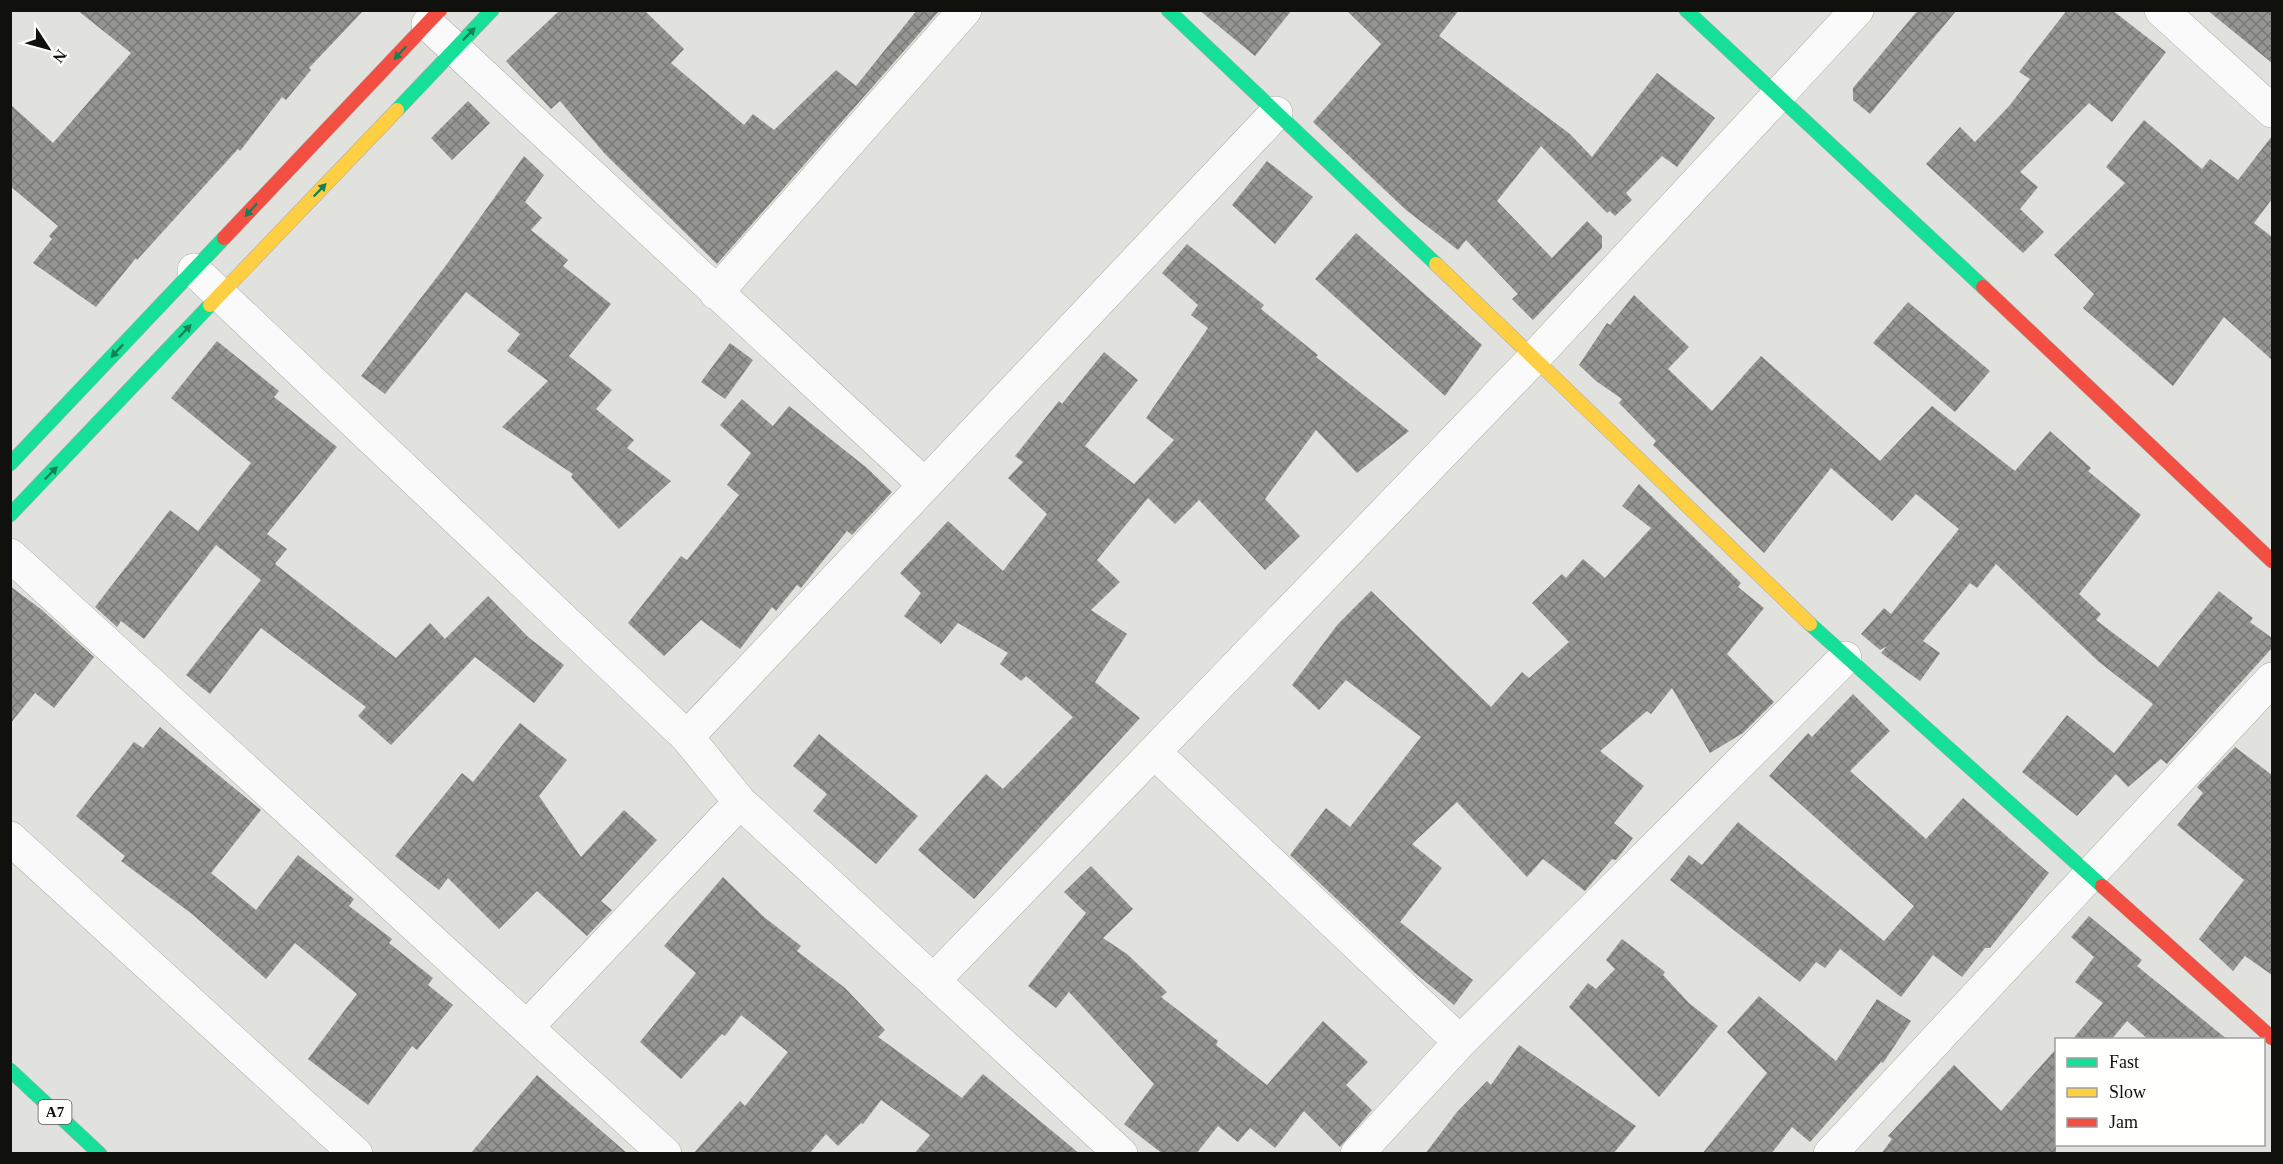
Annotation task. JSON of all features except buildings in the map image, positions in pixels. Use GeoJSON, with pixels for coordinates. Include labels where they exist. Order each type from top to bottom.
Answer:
{"type":"FeatureCollection","features":[{"type":"Feature","properties":{"kind":"main road"},"geometry":{"type":"LineString","coordinates":[[10,515],[492,10]]}},
{"type":"Feature","properties":{"kind":"main road"},"geometry":{"type":"LineString","coordinates":[[1168,10],[1535,357],[1845,658],[2272,1038]]}},
{"type":"Feature","properties":{"kind":"main road"},"geometry":{"type":"LineString","coordinates":[[1686,10],[1778,93],[2272,561]]}},
{"type":"Feature","properties":{"kind":"main road"},"geometry":{"type":"LineString","coordinates":[[10,464],[434,17]]}},
{"type":"Feature","properties":{"kind":"main road","name":"A7"},"geometry":{"type":"LineString","coordinates":[[10,1070],[100,1154]]}},
{"type":"Feature","properties":{"kind":"street"},"geometry":{"type":"LineString","coordinates":[[716,293],[965,10]]}},
{"type":"Feature","properties":{"kind":"street"},"geometry":{"type":"LineString","coordinates":[[934,980],[1535,357],[1857,10]]}},
{"type":"Feature","properties":{"kind":"street"},"geometry":{"type":"LineString","coordinates":[[2161,10],[2271,107]]}},
{"type":"Feature","properties":{"kind":"street"},"geometry":{"type":"LineString","coordinates":[[434,17],[454,50],[925,485]]}},
{"type":"Feature","properties":{"kind":"street"},"geometry":{"type":"LineString","coordinates":[[687,737],[1276,113]]}},
{"type":"Feature","properties":{"kind":"street"},"geometry":{"type":"LineString","coordinates":[[194,270],[687,737],[740,802],[1121,1154]]}},
{"type":"Feature","properties":{"kind":"street"},"geometry":{"type":"LineString","coordinates":[[10,555],[665,1154]]}},
{"type":"Feature","properties":{"kind":"street"},"geometry":{"type":"LineString","coordinates":[[1357,1154],[1460,1042],[1845,658]]}},
{"type":"Feature","properties":{"kind":"street"},"geometry":{"type":"LineString","coordinates":[[1830,1154],[2272,679]]}},
{"type":"Feature","properties":{"kind":"street"},"geometry":{"type":"LineString","coordinates":[[1154,752],[1460,1042]]}},
{"type":"Feature","properties":{"kind":"street"},"geometry":{"type":"LineString","coordinates":[[527,1027],[740,802]]}},
{"type":"Feature","properties":{"kind":"street"},"geometry":{"type":"LineString","coordinates":[[10,837],[356,1154]]}},
{"type":"Feature","properties":{"kind":"traffic: fast"},"geometry":{"type":"LineString","coordinates":[[397,110],[492,10]]}},
{"type":"Feature","properties":{"kind":"traffic: fast"},"geometry":{"type":"LineString","coordinates":[[1168,10],[1436,264]]}},
{"type":"Feature","properties":{"kind":"traffic: fast"},"geometry":{"type":"LineString","coordinates":[[1686,10],[1983,287]]}},
{"type":"Feature","properties":{"kind":"traffic: fast"},"geometry":{"type":"LineString","coordinates":[[10,464],[224,238]]}},
{"type":"Feature","properties":{"kind":"traffic: fast"},"geometry":{"type":"LineString","coordinates":[[10,515],[210,305]]}},
{"type":"Feature","properties":{"kind":"traffic: fast"},"geometry":{"type":"LineString","coordinates":[[1810,624],[2102,886]]}},
{"type":"Feature","properties":{"kind":"traffic: fast"},"geometry":{"type":"LineString","coordinates":[[10,1070],[100,1154]]}},
{"type":"Feature","properties":{"kind":"traffic: slow"},"geometry":{"type":"LineString","coordinates":[[210,305],[397,110]]}},
{"type":"Feature","properties":{"kind":"traffic: slow"},"geometry":{"type":"LineString","coordinates":[[1436,264],[1810,624]]}},
{"type":"Feature","properties":{"kind":"traffic: jam"},"geometry":{"type":"LineString","coordinates":[[224,238],[440,10]]}},
{"type":"Feature","properties":{"kind":"traffic: jam"},"geometry":{"type":"LineString","coordinates":[[1983,287],[2272,561]]}},
{"type":"Feature","properties":{"kind":"traffic: jam"},"geometry":{"type":"LineString","coordinates":[[2102,886],[2272,1038]]}}]}
